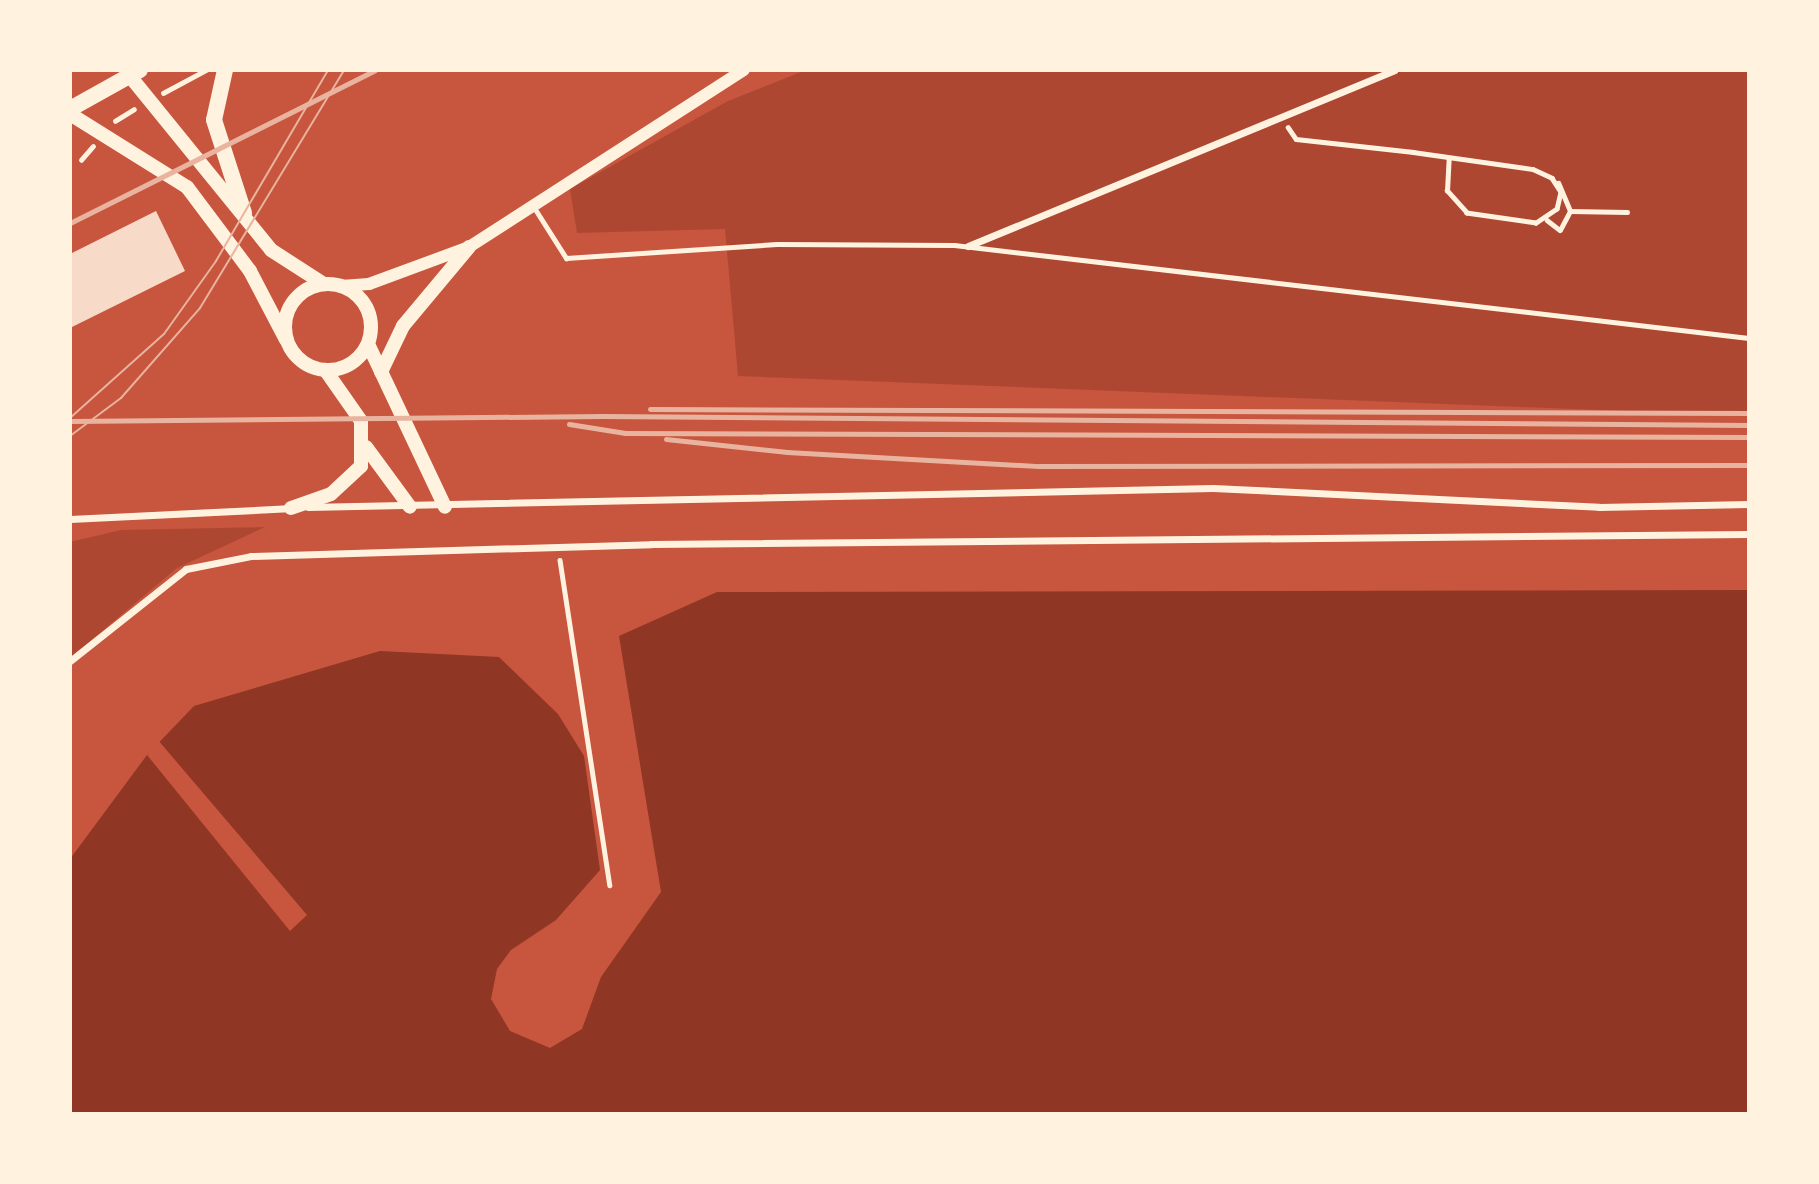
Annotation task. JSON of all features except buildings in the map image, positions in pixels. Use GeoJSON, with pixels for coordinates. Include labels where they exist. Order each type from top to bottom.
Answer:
{"type":"FeatureCollection","features":[{"type":"Feature","properties":{"kind":"main road"},"geometry":{"type":"LineString","coordinates":[[225,70],[214,120],[244,213]]}},
{"type":"Feature","properties":{"kind":"main road"},"geometry":{"type":"LineString","coordinates":[[410,507],[366,446],[361,421],[326,370],[300,360],[286,340],[250,271],[187,187],[70,112],[132,72],[271,250],[324,284],[341,286],[369,312],[368,344],[444,507]]}},
{"type":"Feature","properties":{"kind":"main road"},"geometry":{"type":"LineString","coordinates":[[381,372],[403,326],[469,247]]}},
{"type":"Feature","properties":{"kind":"main road"},"geometry":{"type":"LineString","coordinates":[[286,340],[292,303],[324,284]]}},
{"type":"Feature","properties":{"kind":"main road"},"geometry":{"type":"LineString","coordinates":[[326,370],[353,363],[368,344]]}},
{"type":"Feature","properties":{"kind":"main road"},"geometry":{"type":"LineString","coordinates":[[291,508],[349,482],[366,446]]}},
{"type":"Feature","properties":{"kind":"street"},"geometry":{"type":"LineString","coordinates":[[341,286],[369,284],[469,247],[532,203],[744,70]]}},
{"type":"Feature","properties":{"kind":"street"},"geometry":{"type":"LineString","coordinates":[[968,246],[1394,70]]}},
{"type":"Feature","properties":{"kind":"street"},"geometry":{"type":"LineString","coordinates":[[70,519],[291,508],[444,507],[1213,488],[1599,507],[1749,505]]}},
{"type":"Feature","properties":{"kind":"street"},"geometry":{"type":"LineString","coordinates":[[70,661],[186,569],[251,556],[651,544],[1749,534]]}},
{"type":"Feature","properties":{"kind":"lane"},"geometry":{"type":"LineString","coordinates":[[532,203],[566,258],[777,244],[968,246],[1749,338]]}},
{"type":"Feature","properties":{"kind":"path"},"geometry":{"type":"LineString","coordinates":[[1282,118],[1296,139],[1450,158],[1552,178],[1567,192],[1570,211],[1560,230],[1547,220],[1467,213],[1447,191],[1450,158]]}},
{"type":"Feature","properties":{"kind":"path"},"geometry":{"type":"LineString","coordinates":[[1547,220],[1560,192],[1552,178]]}},
{"type":"Feature","properties":{"kind":"path"},"geometry":{"type":"LineString","coordinates":[[1570,211],[1627,212]]}},
{"type":"Feature","properties":{"kind":"path"},"geometry":{"type":"LineString","coordinates":[[560,559],[610,884]]}},
{"type":"Feature","properties":{"kind":"path"},"geometry":{"type":"LineString","coordinates":[[548,560],[574,559]]}},
{"type":"Feature","properties":{"kind":"shaded area"},"geometry":{"type":"Polygon","coordinates":[[[806,70],[1749,70],[1749,416],[738,376],[725,229],[577,233],[570,189],[728,101],[806,70]]]}},
{"type":"Feature","properties":{"kind":"shaded area"},"geometry":{"type":"Polygon","coordinates":[[[265,527],[177,568],[70,658],[70,542],[121,530],[265,527]]]}},
{"type":"Feature","properties":{"kind":"shaded area"},"geometry":{"type":"Polygon","coordinates":[[[1749,590],[1749,1114],[70,1114],[70,859],[147,755],[194,706],[380,651],[499,657],[558,714],[584,756],[600,870],[556,920],[511,950],[497,969],[491,999],[510,1031],[550,1048],[582,1029],[601,977],[661,892],[619,636],[717,592],[1749,590]]]}},
{"type":"Feature","properties":{"kind":"pier"},"geometry":{"type":"Polygon","coordinates":[[[158,740],[307,915],[290,931],[147,755],[158,740]]]}},
{"type":"Feature","properties":{"kind":"tram line"},"geometry":{"type":"LineString","coordinates":[[70,418],[164,334],[216,261],[328,70]]}},
{"type":"Feature","properties":{"kind":"tram line"},"geometry":{"type":"LineString","coordinates":[[70,436],[121,398],[200,308],[344,70]]}},
{"type":"Feature","properties":{"kind":"railway"},"geometry":{"type":"LineString","coordinates":[[70,223],[375,70]]}},
{"type":"Feature","properties":{"kind":"railway"},"geometry":{"type":"LineString","coordinates":[[650,409],[1749,413]]}},
{"type":"Feature","properties":{"kind":"railway"},"geometry":{"type":"LineString","coordinates":[[70,421],[602,416],[1749,425]]}},
{"type":"Feature","properties":{"kind":"railway"},"geometry":{"type":"LineString","coordinates":[[569,424],[625,433],[1749,437]]}},
{"type":"Feature","properties":{"kind":"railway"},"geometry":{"type":"LineString","coordinates":[[666,439],[787,452],[1040,466],[1749,465]]}}]}
